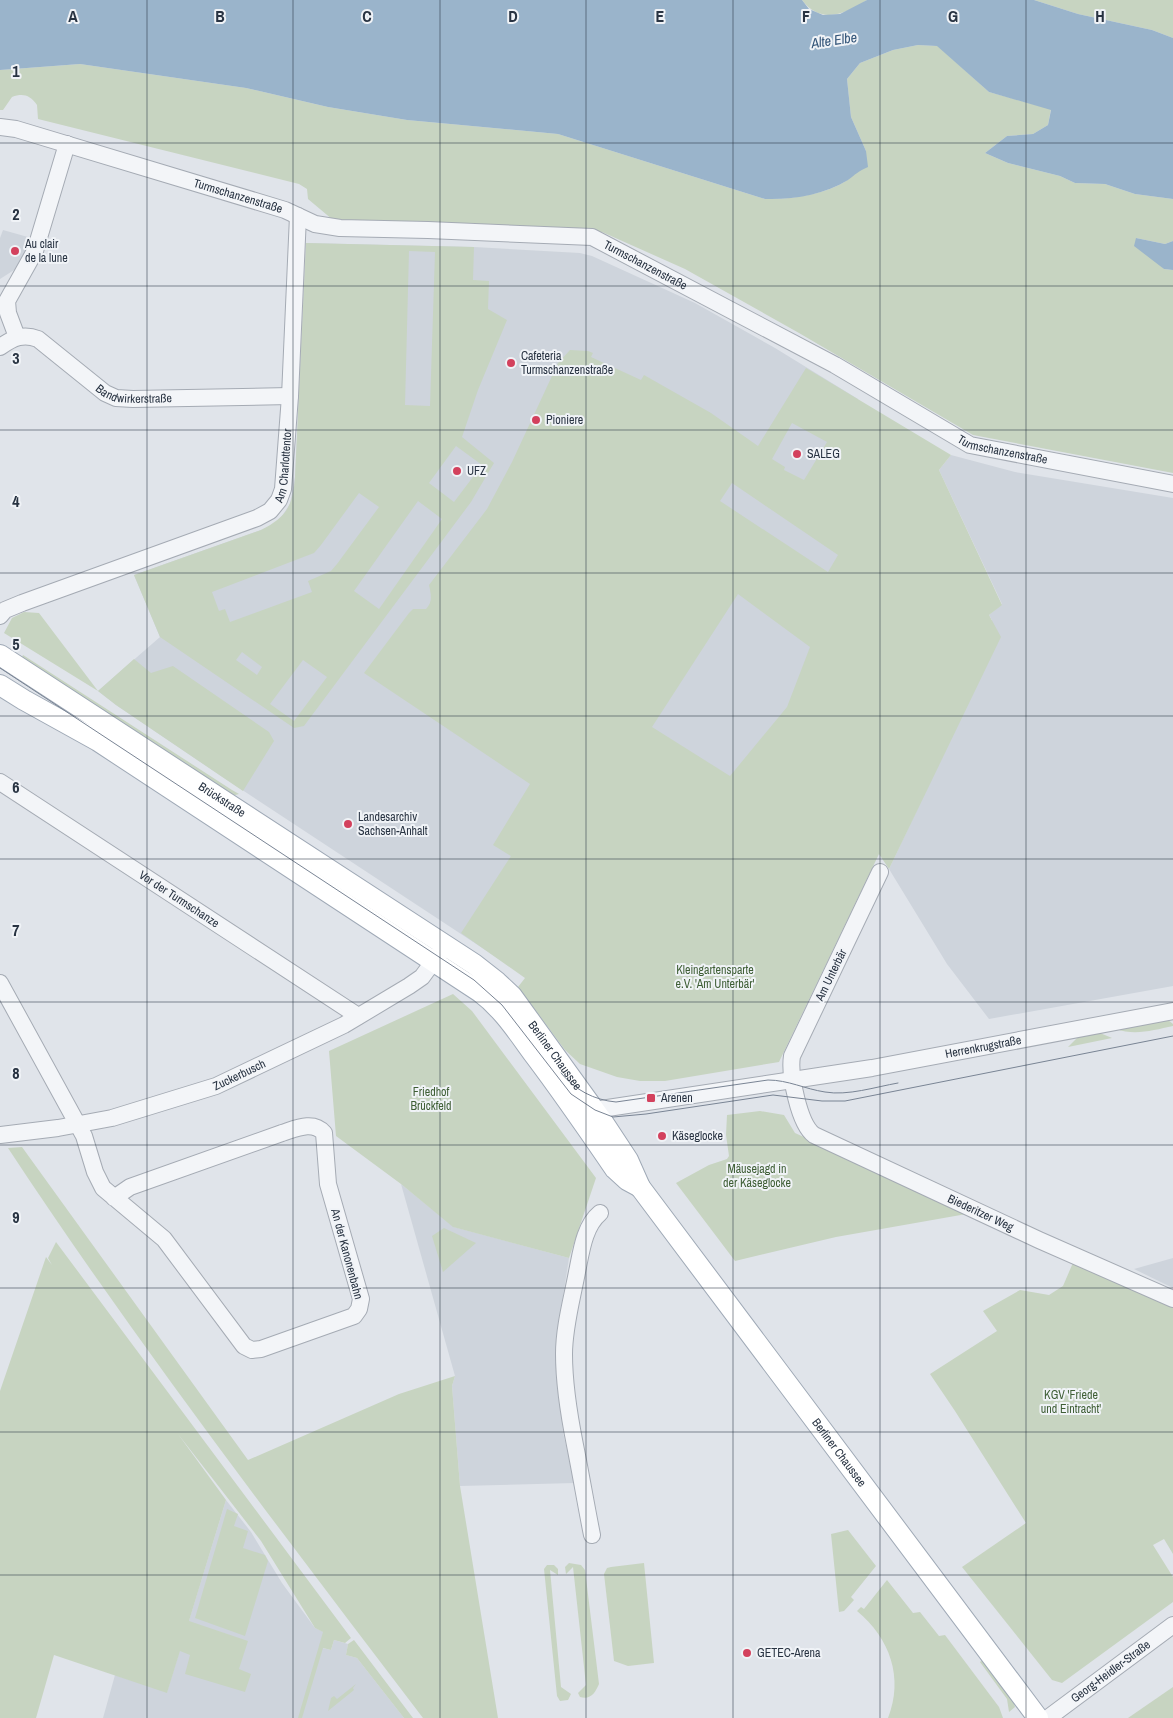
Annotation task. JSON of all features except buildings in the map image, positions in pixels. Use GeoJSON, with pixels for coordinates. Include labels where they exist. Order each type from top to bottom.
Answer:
{"type":"FeatureCollection","features":[{"type":"Feature","properties":{"kind":"main road","name":"Brückstraße"},"geometry":{"type":"LineString","coordinates":[[0,655],[239,810],[440,954]]}},
{"type":"Feature","properties":{"kind":"main road","name":"Brückstraße"},"geometry":{"type":"LineString","coordinates":[[0,684],[24,700],[98,741],[440,954]]}},
{"type":"Feature","properties":{"kind":"main road","name":"Berliner Chaussee"},"geometry":{"type":"LineString","coordinates":[[440,954],[499,1009],[628,1160],[640,1187],[1038,1718]]}},
{"type":"Feature","properties":{"kind":"street","name":"Turmschanzenstraße"},"geometry":{"type":"LineString","coordinates":[[0,127],[16,129],[285,210],[315,224],[340,228],[592,237],[835,365],[970,445],[1173,484]]}},
{"type":"Feature","properties":{"kind":"street"},"geometry":{"type":"LineString","coordinates":[[0,347],[17,337],[8,313],[7,301],[35,251],[67,144]]}},
{"type":"Feature","properties":{"kind":"street","name":"Am Charlottentor"},"geometry":{"type":"LineString","coordinates":[[2,610],[257,518],[270,511],[282,492],[290,396],[298,216]]}},
{"type":"Feature","properties":{"kind":"street","name":"Bandwirkerstraße"},"geometry":{"type":"LineString","coordinates":[[17,337],[30,336],[38,339],[106,393],[116,398],[290,396]]}},
{"type":"Feature","properties":{"kind":"street","name":"Vor der Turmschanze"},"geometry":{"type":"LineString","coordinates":[[0,782],[358,1016]]}},
{"type":"Feature","properties":{"kind":"street","name":"Am Unterbär"},"geometry":{"type":"LineString","coordinates":[[794,1080],[792,1056],[880,872]]}},
{"type":"Feature","properties":{"kind":"street","name":"Zuckerbusch"},"geometry":{"type":"LineString","coordinates":[[0,1136],[78,1125],[135,1112],[216,1086],[330,1031],[420,980],[440,954]]}},
{"type":"Feature","properties":{"kind":"street"},"geometry":{"type":"LineString","coordinates":[[0,983],[78,1125]]}},
{"type":"Feature","properties":{"kind":"street","name":"Herrenkrugstraße"},"geometry":{"type":"LineString","coordinates":[[587,1113],[946,1055],[1173,1011]]}},
{"type":"Feature","properties":{"kind":"street","name":"Biederitzer Weg"},"geometry":{"type":"LineString","coordinates":[[794,1080],[801,1115],[806,1128],[814,1135],[1039,1240],[1173,1299]]}},
{"type":"Feature","properties":{"kind":"street","name":"An der Kanonenbahn"},"geometry":{"type":"LineString","coordinates":[[78,1125],[84,1136],[100,1183],[114,1198],[164,1239],[238,1338],[248,1348],[256,1350],[276,1344],[354,1316],[360,1309],[361,1299],[328,1184],[324,1133],[317,1127],[307,1126],[282,1133],[130,1187],[114,1198]]}},
{"type":"Feature","properties":{"kind":"street"},"geometry":{"type":"LineString","coordinates":[[592,1534],[566,1396],[564,1353],[567,1324],[578,1265],[588,1228],[592,1220],[600,1213]]}},
{"type":"Feature","properties":{"kind":"street","name":"Georg-Heidler-Straße"},"geometry":{"type":"LineString","coordinates":[[1048,1718],[1173,1625]]}},
{"type":"Feature","properties":{"kind":"shaded area","name":"Au clair de la lune"},"geometry":{"type":"Polygon","coordinates":[[[3,230],[35,239],[25,263],[0,279],[0,238],[3,230]]]}},
{"type":"Feature","properties":{"kind":"shaded area"},"geometry":{"type":"Polygon","coordinates":[[[306,243],[474,247],[580,253],[592,256],[695,303],[775,348],[858,399],[853,564],[783,729],[709,806],[499,959],[221,776],[98,691],[160,637],[134,575],[261,530],[274,524],[290,504],[295,477],[306,243]]]}},
{"type":"Feature","properties":{"kind":"shaded area"},"geometry":{"type":"Polygon","coordinates":[[[951,455],[1015,472],[1173,498],[1173,986],[989,1019],[947,964],[889,869],[951,738],[992,620],[989,615],[1002,604],[939,470],[951,455]]]}},
{"type":"Feature","properties":{"kind":"shaded area"},"geometry":{"type":"Polygon","coordinates":[[[401,1184],[454,1227],[569,1258],[557,1335],[563,1433],[575,1483],[460,1486],[452,1386],[455,1376],[401,1184]]]}},
{"type":"Feature","properties":{"kind":"shaded area"},"geometry":{"type":"Polygon","coordinates":[[[1173,1258],[1173,1288],[1134,1269],[1173,1258]]]}},
{"type":"Feature","properties":{"kind":"shaded area"},"geometry":{"type":"Polygon","coordinates":[[[226,1500],[251,1532],[282,1583],[315,1628],[326,1633],[322,1648],[331,1650],[334,1640],[348,1644],[346,1655],[357,1658],[404,1718],[103,1718],[115,1675],[167,1692],[226,1500]]]}},
{"type":"Feature","properties":{"kind":"green space"},"geometry":{"type":"Polygon","coordinates":[[[802,0],[867,0],[842,13],[825,15],[809,8],[802,0]]]}},
{"type":"Feature","properties":{"kind":"green space"},"geometry":{"type":"Polygon","coordinates":[[[1034,0],[1173,0],[1173,38],[1152,30],[1078,14],[1034,0]]]}},
{"type":"Feature","properties":{"kind":"green space"},"geometry":{"type":"Polygon","coordinates":[[[918,45],[938,46],[989,92],[1051,109],[1048,125],[1033,134],[1007,136],[985,153],[1008,163],[1060,176],[1075,183],[1105,184],[1135,194],[1173,199],[1173,241],[1165,244],[1136,238],[1164,269],[1173,270],[1173,473],[973,435],[685,269],[602,232],[333,220],[308,199],[307,189],[299,184],[38,119],[37,105],[26,96],[12,97],[3,110],[0,110],[0,70],[80,64],[246,88],[328,107],[407,120],[558,134],[765,199],[775,199],[814,194],[827,190],[849,179],[856,172],[866,151],[851,117],[847,79],[860,63],[893,50],[918,45]]]}},
{"type":"Feature","properties":{"kind":"green space"},"geometry":{"type":"Polygon","coordinates":[[[306,243],[474,247],[473,280],[489,281],[488,309],[507,320],[478,390],[462,437],[494,463],[471,502],[304,726],[294,728],[160,637],[134,575],[261,530],[270,525],[283,515],[287,509],[295,477],[306,243]],[[409,251],[405,405],[430,406],[435,252],[409,251]],[[456,446],[429,483],[454,502],[482,465],[456,446]],[[359,493],[314,553],[212,592],[219,611],[225,609],[230,622],[312,592],[308,581],[331,571],[379,507],[359,493]],[[418,501],[354,591],[379,609],[442,519],[418,501]],[[242,652],[236,660],[257,675],[262,667],[242,652]],[[303,660],[270,704],[294,721],[327,677],[303,660]]]}},
{"type":"Feature","properties":{"kind":"green space","name":"Kleingartensparte e.V. 'Am Unterbär'"},"geometry":{"type":"Polygon","coordinates":[[[570,350],[593,353],[591,357],[641,380],[644,375],[711,413],[758,446],[806,368],[951,455],[939,470],[1002,605],[989,615],[1001,637],[889,869],[879,854],[779,1062],[665,1081],[640,1081],[617,1077],[580,1064],[565,1050],[518,987],[525,978],[461,933],[511,856],[493,845],[530,784],[364,673],[409,613],[413,609],[426,609],[430,604],[429,585],[487,509],[512,462],[558,363],[570,350]],[[792,423],[772,459],[785,467],[784,470],[804,480],[827,442],[792,423]],[[732,483],[720,501],[828,572],[838,555],[732,483]],[[738,594],[652,727],[730,776],[787,707],[810,647],[738,594]]]}},
{"type":"Feature","properties":{"kind":"green space"},"geometry":{"type":"Polygon","coordinates":[[[24,612],[39,613],[98,691],[4,633],[12,618],[24,612]]]}},
{"type":"Feature","properties":{"kind":"green space"},"geometry":{"type":"Polygon","coordinates":[[[23,655],[239,794],[228,797],[21,659],[23,655]]]}},
{"type":"Feature","properties":{"kind":"green space"},"geometry":{"type":"Polygon","coordinates":[[[134,659],[151,673],[173,666],[269,732],[274,741],[243,791],[98,691],[134,659]]]}},
{"type":"Feature","properties":{"kind":"green space","name":"Friedhof Brückfeld"},"geometry":{"type":"Polygon","coordinates":[[[453,994],[472,1011],[596,1178],[569,1258],[453,1227],[401,1184],[336,1136],[329,1051],[453,994]]]}},
{"type":"Feature","properties":{"kind":"green space"},"geometry":{"type":"Polygon","coordinates":[[[1168,1020],[1173,1026],[1152,1031],[1130,1032],[1116,1029],[1168,1020]]]}},
{"type":"Feature","properties":{"kind":"green space"},"geometry":{"type":"Polygon","coordinates":[[[1100,1033],[1112,1038],[1068,1047],[1078,1037],[1100,1033]]]}},
{"type":"Feature","properties":{"kind":"green space","name":"Mäusejagd in der Käseglocke"},"geometry":{"type":"Polygon","coordinates":[[[760,1111],[784,1115],[795,1133],[972,1213],[836,1237],[735,1261],[676,1183],[709,1165],[727,1159],[729,1156],[726,1135],[727,1115],[760,1111]]]}},
{"type":"Feature","properties":{"kind":"green space"},"geometry":{"type":"Polygon","coordinates":[[[22,1147],[248,1460],[399,1394],[455,1376],[452,1386],[460,1486],[498,1718],[423,1718],[316,1578],[107,1293],[8,1148],[22,1147]]]}},
{"type":"Feature","properties":{"kind":"green space"},"geometry":{"type":"Polygon","coordinates":[[[444,1228],[476,1243],[443,1272],[432,1236],[444,1228]]]}},
{"type":"Feature","properties":{"kind":"green space"},"geometry":{"type":"Polygon","coordinates":[[[56,1242],[351,1638],[345,1643],[334,1640],[331,1650],[323,1648],[302,1718],[298,1718],[323,1632],[315,1628],[261,1541],[178,1434],[226,1500],[189,1621],[248,1641],[239,1669],[251,1674],[245,1692],[185,1674],[190,1655],[180,1651],[167,1693],[54,1655],[36,1718],[0,1718],[0,1391],[46,1257],[52,1265],[48,1258],[56,1242]]]}},
{"type":"Feature","properties":{"kind":"green space","name":"KGV 'Friede und Eintracht'"},"geometry":{"type":"Polygon","coordinates":[[[1075,1258],[1173,1305],[1173,1554],[1164,1539],[1153,1545],[1173,1577],[1173,1602],[1062,1683],[1052,1680],[962,1567],[1026,1523],[930,1374],[997,1331],[983,1311],[1020,1290],[1049,1295],[1063,1286],[1075,1258]]]}},
{"type":"Feature","properties":{"kind":"green space"},"geometry":{"type":"Polygon","coordinates":[[[227,1509],[238,1514],[234,1526],[248,1531],[243,1548],[265,1555],[268,1561],[245,1636],[195,1618],[227,1509]]]}},
{"type":"Feature","properties":{"kind":"green space"},"geometry":{"type":"Polygon","coordinates":[[[848,1530],[876,1566],[851,1597],[854,1600],[844,1611],[839,1612],[831,1534],[848,1530]]]}},
{"type":"Feature","properties":{"kind":"green space"},"geometry":{"type":"Polygon","coordinates":[[[569,1563],[581,1565],[585,1570],[599,1684],[594,1693],[587,1698],[580,1697],[578,1693],[586,1685],[573,1567],[566,1574],[565,1567],[569,1563]]]}},
{"type":"Feature","properties":{"kind":"green space"},"geometry":{"type":"Polygon","coordinates":[[[644,1563],[654,1663],[628,1666],[614,1661],[604,1574],[607,1568],[644,1563]]]}},
{"type":"Feature","properties":{"kind":"green space"},"geometry":{"type":"Polygon","coordinates":[[[547,1565],[554,1565],[558,1569],[558,1575],[550,1570],[561,1687],[571,1694],[568,1700],[560,1701],[557,1696],[544,1569],[547,1565]]]}},
{"type":"Feature","properties":{"kind":"green space"},"geometry":{"type":"Polygon","coordinates":[[[887,1580],[913,1613],[920,1612],[939,1636],[945,1635],[999,1707],[1003,1718],[888,1718],[895,1688],[891,1660],[886,1646],[878,1633],[857,1611],[861,1607],[864,1609],[887,1580]]]}},
{"type":"Feature","properties":{"kind":"green space"},"geometry":{"type":"Polygon","coordinates":[[[354,1640],[413,1718],[404,1718],[357,1658],[346,1655],[348,1644],[354,1640]]]}},
{"type":"Feature","properties":{"kind":"green space"},"geometry":{"type":"Polygon","coordinates":[[[983,1660],[1014,1703],[1015,1707],[1009,1712],[1007,1699],[980,1662],[983,1660]]]}},
{"type":"Feature","properties":{"kind":"green space"},"geometry":{"type":"Polygon","coordinates":[[[356,1684],[353,1688],[354,1690],[328,1711],[331,1698],[334,1696],[337,1699],[356,1684]]]}},
{"type":"Feature","properties":{"kind":"green space"},"geometry":{"type":"Polygon","coordinates":[[[1173,1687],[1173,1718],[1128,1718],[1173,1687]]]}},
{"type":"Feature","properties":{"kind":"water","name":"Alte Elbe"},"geometry":{"type":"Polygon","coordinates":[[[0,0],[802,0],[809,9],[823,15],[840,14],[867,0],[1034,0],[1078,14],[1152,30],[1173,38],[1173,199],[1135,194],[1105,184],[1075,183],[1060,176],[1008,163],[985,153],[1007,136],[1033,134],[1048,125],[1051,110],[989,92],[937,46],[918,45],[893,50],[860,63],[847,79],[851,117],[866,151],[868,167],[839,185],[818,193],[786,199],[765,199],[558,134],[407,120],[328,107],[246,88],[80,64],[0,70],[0,0]]]}},
{"type":"Feature","properties":{"kind":"water"},"geometry":{"type":"Polygon","coordinates":[[[1136,238],[1165,244],[1173,241],[1173,270],[1164,269],[1134,246],[1136,238]]]}},
{"type":"Feature","properties":{"kind":"tram line"},"geometry":{"type":"LineString","coordinates":[[0,668],[474,980],[502,1005],[571,1094],[595,1110],[613,1117],[646,1114],[773,1095],[822,1101],[845,1101],[1173,1036]]}},
{"type":"Feature","properties":{"kind":"tram line"},"geometry":{"type":"LineString","coordinates":[[561,1073],[572,1084],[586,1093],[600,1099],[616,1102],[768,1080],[783,1081],[818,1091],[834,1093],[852,1092],[898,1083]]}},
{"type":"Feature","properties":{"kind":"place","name":"Au clair de la lune"},"geometry":{"type":"Point","coordinates":[15,251]}},
{"type":"Feature","properties":{"kind":"place","name":"Cafeteria Turmschanzenstraße"},"geometry":{"type":"Point","coordinates":[511,363]}},
{"type":"Feature","properties":{"kind":"place","name":"Pioniere"},"geometry":{"type":"Point","coordinates":[536,420]}},
{"type":"Feature","properties":{"kind":"place","name":"SALEG"},"geometry":{"type":"Point","coordinates":[797,454]}},
{"type":"Feature","properties":{"kind":"place","name":"UFZ"},"geometry":{"type":"Point","coordinates":[457,471]}},
{"type":"Feature","properties":{"kind":"place","name":"Landesarchiv Sachsen-Anhalt"},"geometry":{"type":"Point","coordinates":[348,824]}},
{"type":"Feature","properties":{"kind":"place","name":"Arenen"},"geometry":{"type":"Point","coordinates":[651,1098]}},
{"type":"Feature","properties":{"kind":"place","name":"Käseglocke"},"geometry":{"type":"Point","coordinates":[662,1136]}},
{"type":"Feature","properties":{"kind":"place","name":"GETEC-Arena"},"geometry":{"type":"Point","coordinates":[747,1653]}}]}
